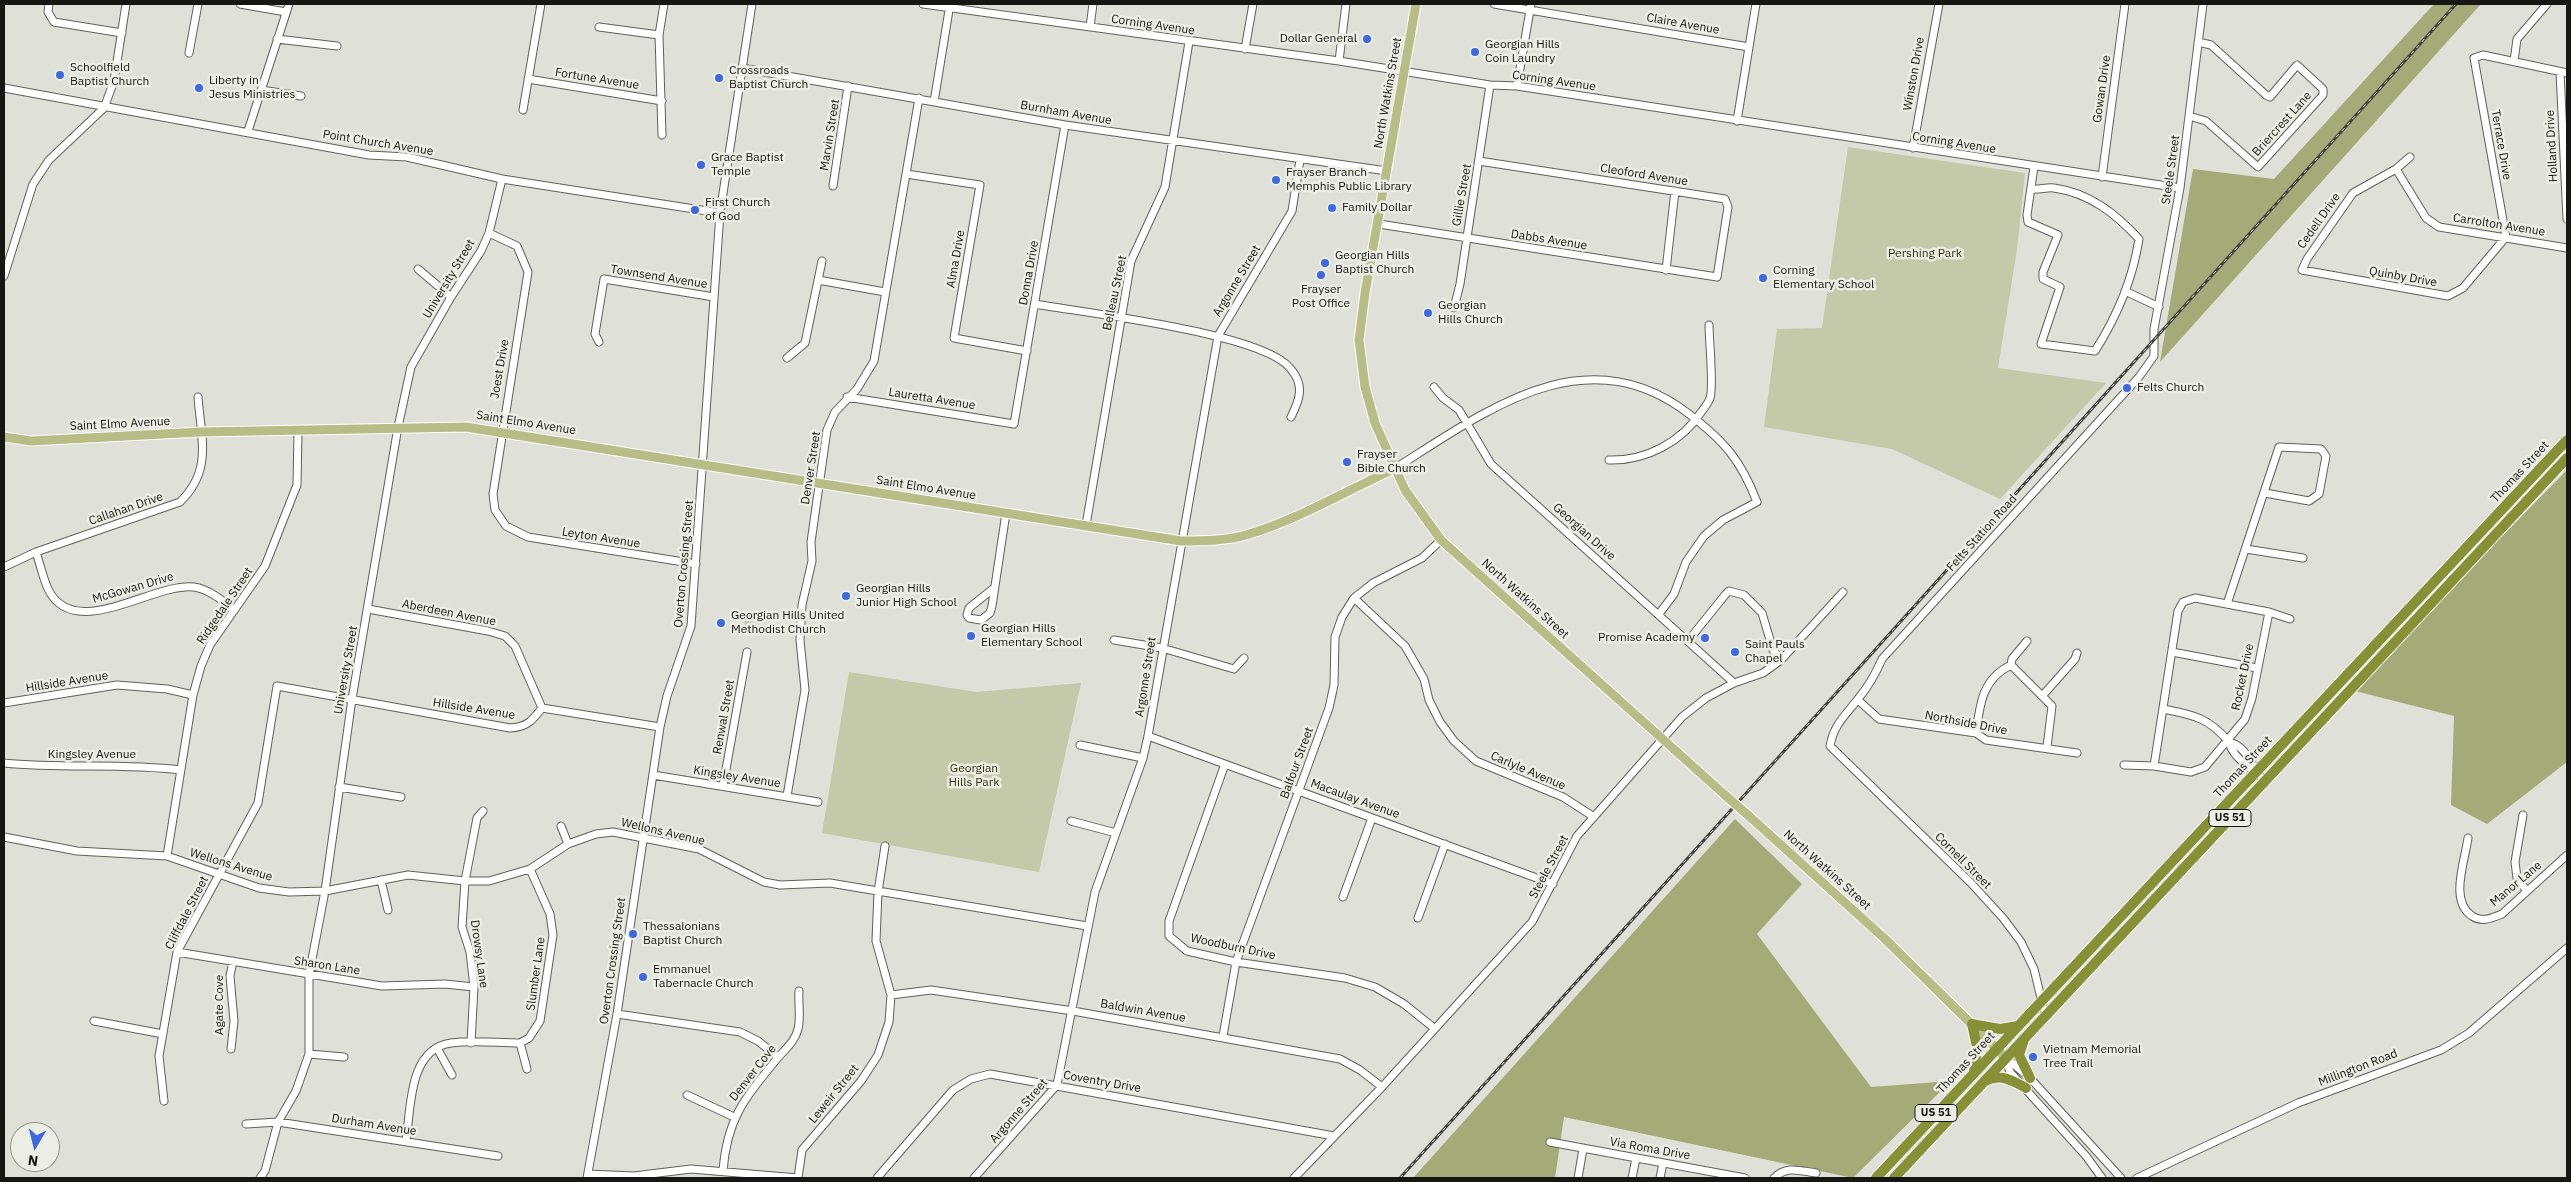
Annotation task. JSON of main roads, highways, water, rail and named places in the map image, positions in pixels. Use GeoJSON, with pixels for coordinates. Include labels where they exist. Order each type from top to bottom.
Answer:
{"type":"FeatureCollection","features":[{"type":"Feature","properties":{"kind":"highway","name":"Thomas Street"},"geometry":{"type":"LineString","coordinates":[[1876,1178],[2567,440]]}},
{"type":"Feature","properties":{"kind":"highway","name":"Thomas Street"},"geometry":{"type":"LineString","coordinates":[[1894,1178],[2005,1057],[2567,458]]}},
{"type":"Feature","properties":{"kind":"highway"},"geometry":{"type":"LineString","coordinates":[[2322,701],[2332,709]]}},
{"type":"Feature","properties":{"kind":"highway"},"geometry":{"type":"LineString","coordinates":[[1974,1072],[1976,1047],[1972,1024],[2000,1029],[2018,1026]]}},
{"type":"Feature","properties":{"kind":"highway"},"geometry":{"type":"LineString","coordinates":[[2027,1034],[2018,1055],[2030,1078]]}},
{"type":"Feature","properties":{"kind":"highway"},"geometry":{"type":"LineString","coordinates":[[1980,1084],[1994,1077],[2002,1076],[2026,1088]]}},
{"type":"Feature","properties":{"kind":"main road","name":"North Watkins Street"},"geometry":{"type":"LineString","coordinates":[[1416,4],[1379,224],[1365,293],[1359,340],[1365,387],[1375,423],[1405,490],[1441,540],[1884,938],[2005,1057]]}},
{"type":"Feature","properties":{"kind":"main road","name":"Saint Elmo Avenue"},"geometry":{"type":"LineString","coordinates":[[4,437],[31,441],[201,432],[298,432],[398,427],[466,427],[501,431],[1181,541],[1214,541],[1245,536],[1394,469]]}},
{"type":"Feature","properties":{"kind":"railway"},"geometry":{"type":"LineString","coordinates":[[1400,1178],[2456,4]]}},
{"type":"Feature","properties":{"kind":"place","name":"Dollar General"},"geometry":{"type":"Point","coordinates":[1367,39]}},
{"type":"Feature","properties":{"kind":"place","name":"Georgian Hills Coin Laundry"},"geometry":{"type":"Point","coordinates":[1475,52]}},
{"type":"Feature","properties":{"kind":"place","name":"Schoolfield Baptist Church"},"geometry":{"type":"Point","coordinates":[60,75]}},
{"type":"Feature","properties":{"kind":"place","name":"Crossroads Baptist Church"},"geometry":{"type":"Point","coordinates":[719,78]}},
{"type":"Feature","properties":{"kind":"place","name":"Liberty in Jesus Ministries"},"geometry":{"type":"Point","coordinates":[199,88]}},
{"type":"Feature","properties":{"kind":"place","name":"Grace Baptist Temple"},"geometry":{"type":"Point","coordinates":[701,165]}},
{"type":"Feature","properties":{"kind":"place","name":"Frayser Branch Memphis Public Library"},"geometry":{"type":"Point","coordinates":[1276,180]}},
{"type":"Feature","properties":{"kind":"place","name":"Family Dollar"},"geometry":{"type":"Point","coordinates":[1332,208]}},
{"type":"Feature","properties":{"kind":"place","name":"First Church of God"},"geometry":{"type":"Point","coordinates":[695,210]}},
{"type":"Feature","properties":{"kind":"place","name":"Georgian Hills Baptist Church"},"geometry":{"type":"Point","coordinates":[1325,263]}},
{"type":"Feature","properties":{"kind":"place","name":"Frayser Post Office"},"geometry":{"type":"Point","coordinates":[1321,275]}},
{"type":"Feature","properties":{"kind":"place","name":"Corning Elementary School"},"geometry":{"type":"Point","coordinates":[1763,278]}},
{"type":"Feature","properties":{"kind":"place","name":"Georgian Hills Church"},"geometry":{"type":"Point","coordinates":[1428,313]}},
{"type":"Feature","properties":{"kind":"place","name":"Felts Church"},"geometry":{"type":"Point","coordinates":[2127,388]}},
{"type":"Feature","properties":{"kind":"place","name":"Frayser Bible Church"},"geometry":{"type":"Point","coordinates":[1347,462]}},
{"type":"Feature","properties":{"kind":"place","name":"Georgian Hills Junior High School"},"geometry":{"type":"Point","coordinates":[846,596]}},
{"type":"Feature","properties":{"kind":"place","name":"Georgian Hills United Methodist Church"},"geometry":{"type":"Point","coordinates":[721,623]}},
{"type":"Feature","properties":{"kind":"place","name":"Georgian Hills Elementary School"},"geometry":{"type":"Point","coordinates":[971,636]}},
{"type":"Feature","properties":{"kind":"place","name":"Promise Academy"},"geometry":{"type":"Point","coordinates":[1705,638]}},
{"type":"Feature","properties":{"kind":"place","name":"Saint Pauls Chapel"},"geometry":{"type":"Point","coordinates":[1735,652]}},
{"type":"Feature","properties":{"kind":"place","name":"Thessalonians Baptist Church"},"geometry":{"type":"Point","coordinates":[633,934]}},
{"type":"Feature","properties":{"kind":"place","name":"Emmanuel Tabernacle Church"},"geometry":{"type":"Point","coordinates":[643,977]}},
{"type":"Feature","properties":{"kind":"place","name":"Vietnam Memorial Tree Trail"},"geometry":{"type":"Point","coordinates":[2033,1057]}},
{"type":"Feature","properties":{"kind":"park label","name":"Pershing Park"},"geometry":{"type":"Point","coordinates":[1925,254]}},
{"type":"Feature","properties":{"kind":"park label","name":"Georgian Hills Park"},"geometry":{"type":"Point","coordinates":[974,776]}}]}
